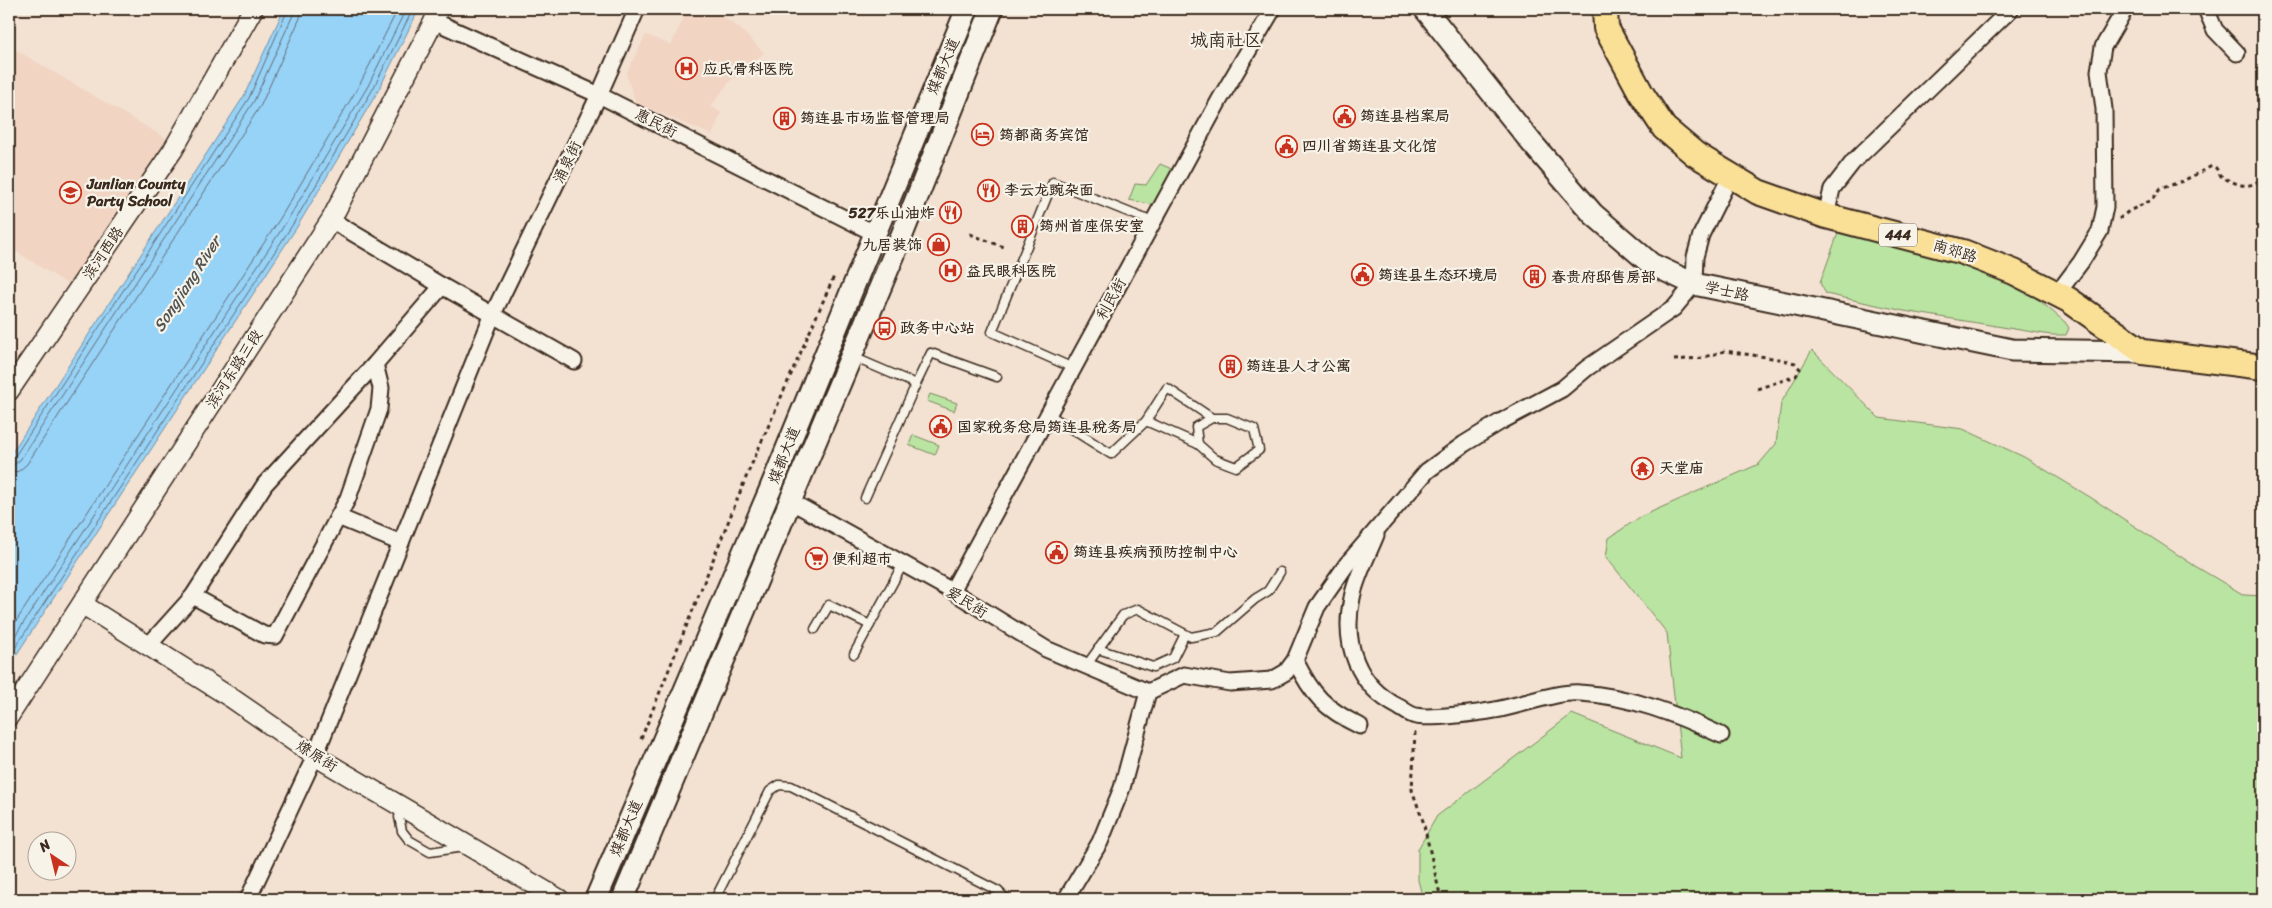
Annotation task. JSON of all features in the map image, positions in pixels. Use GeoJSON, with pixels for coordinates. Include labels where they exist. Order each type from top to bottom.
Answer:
{"type":"FeatureCollection","features":[{"type":"Feature","properties":{"kind":"main road","name":"煤都大道"},"geometry":{"type":"LineString","coordinates":[[596,899],[770,490],[967,9]]}},
{"type":"Feature","properties":{"kind":"main road","name":"煤都大道"},"geometry":{"type":"LineString","coordinates":[[623,899],[852,356],[992,9]]}},
{"type":"Feature","properties":{"kind":"main road","name":"学士路"},"geometry":{"type":"LineString","coordinates":[[1426,9],[1531,142],[1593,214],[1651,264],[1694,284],[2012,350],[2143,352]]}},
{"type":"Feature","properties":{"kind":"main road","name":"南郊路"},"geometry":{"type":"LineString","coordinates":[[1604,9],[1606,28],[1640,93],[1664,128],[1694,154],[1730,177],[1758,192],[1826,216],[1964,252],[2014,272],[2069,300],[2143,352],[2263,367]]}},
{"type":"Feature","properties":{"kind":"main road"},"geometry":{"type":"LineString","coordinates":[[770,490],[790,501]]}},
{"type":"Feature","properties":{"kind":"street","name":"滨河西路"},"geometry":{"type":"LineString","coordinates":[[9,391],[172,150],[253,9]]}},
{"type":"Feature","properties":{"kind":"street","name":"涌泉街"},"geometry":{"type":"LineString","coordinates":[[248,899],[315,756],[493,314],[600,95],[637,9]]}},
{"type":"Feature","properties":{"kind":"street","name":"利民街"},"geometry":{"type":"LineString","coordinates":[[952,591],[1220,99],[1273,9]]}},
{"type":"Feature","properties":{"kind":"street"},"geometry":{"type":"LineString","coordinates":[[1826,216],[1832,189],[1853,162],[2011,9]]}},
{"type":"Feature","properties":{"kind":"street"},"geometry":{"type":"LineString","coordinates":[[2057,294],[2081,262],[2100,231],[2105,207],[2104,109],[2099,70],[2103,47],[2125,9]]}},
{"type":"Feature","properties":{"kind":"street"},"geometry":{"type":"LineString","coordinates":[[2206,9],[2215,30],[2237,53]]}},
{"type":"Feature","properties":{"kind":"street","name":"惠民街"},"geometry":{"type":"LineString","coordinates":[[436,15],[874,233]]}},
{"type":"Feature","properties":{"kind":"street","name":"滨河东路三段"},"geometry":{"type":"LineString","coordinates":[[9,716],[331,220],[436,15]]}},
{"type":"Feature","properties":{"kind":"street"},"geometry":{"type":"LineString","coordinates":[[1066,899],[1100,842],[1122,788],[1148,692],[1184,675],[1230,683],[1272,680],[1286,672],[1295,660],[1317,607],[1347,564],[1427,471],[1464,444],[1500,422],[1562,389],[1587,368],[1670,312],[1694,284],[1695,257],[1701,235],[1730,177]]}},
{"type":"Feature","properties":{"kind":"street"},"geometry":{"type":"LineString","coordinates":[[331,220],[574,361]]}},
{"type":"Feature","properties":{"kind":"street"},"geometry":{"type":"LineString","coordinates":[[148,646],[193,596],[265,484],[375,364],[442,286]]}},
{"type":"Feature","properties":{"kind":"street"},"geometry":{"type":"LineString","coordinates":[[193,596],[260,633],[270,637],[275,636],[348,498],[379,409],[381,388],[375,364]]}},
{"type":"Feature","properties":{"kind":"street","name":"爱民街"},"geometry":{"type":"LineString","coordinates":[[790,501],[952,591],[1046,649],[1148,692]]}},
{"type":"Feature","properties":{"kind":"street"},"geometry":{"type":"LineString","coordinates":[[338,516],[401,543]]}},
{"type":"Feature","properties":{"kind":"street"},"geometry":{"type":"LineString","coordinates":[[1380,524],[1352,597],[1349,619],[1350,647],[1362,676],[1387,701],[1416,716],[1495,710],[1578,692],[1639,702],[1687,719],[1721,735]]}},
{"type":"Feature","properties":{"kind":"street","name":"燎原街"},"geometry":{"type":"LineString","coordinates":[[82,604],[233,699],[315,756],[468,846],[547,896]]}},
{"type":"Feature","properties":{"kind":"street"},"geometry":{"type":"LineString","coordinates":[[1295,660],[1304,680],[1322,703],[1337,714],[1360,726]]}},
{"type":"Feature","properties":{"kind":"lane"},"geometry":{"type":"LineString","coordinates":[[1073,368],[992,332],[1054,182],[1153,222]]}},
{"type":"Feature","properties":{"kind":"lane"},"geometry":{"type":"LineString","coordinates":[[865,498],[931,353],[997,378]]}},
{"type":"Feature","properties":{"kind":"lane"},"geometry":{"type":"LineString","coordinates":[[852,356],[916,384]]}},
{"type":"Feature","properties":{"kind":"lane"},"geometry":{"type":"LineString","coordinates":[[1048,414],[1111,454],[1146,421],[1167,388],[1212,418]]}},
{"type":"Feature","properties":{"kind":"lane"},"geometry":{"type":"LineString","coordinates":[[1146,421],[1198,444],[1215,459],[1236,466],[1259,450],[1254,429],[1227,418],[1212,418],[1196,427],[1198,444]]}},
{"type":"Feature","properties":{"kind":"lane"},"geometry":{"type":"LineString","coordinates":[[854,654],[903,564]]}},
{"type":"Feature","properties":{"kind":"lane"},"geometry":{"type":"LineString","coordinates":[[1086,666],[1123,615],[1138,609],[1190,637],[1218,632],[1268,590],[1280,572]]}},
{"type":"Feature","properties":{"kind":"lane"},"geometry":{"type":"LineString","coordinates":[[815,629],[829,605],[870,625]]}},
{"type":"Feature","properties":{"kind":"lane"},"geometry":{"type":"LineString","coordinates":[[1098,649],[1153,667],[1173,658],[1185,634]]}},
{"type":"Feature","properties":{"kind":"lane"},"geometry":{"type":"LineString","coordinates":[[715,899],[770,791],[778,785],[791,786],[998,891],[1006,899]]}},
{"type":"Feature","properties":{"kind":"path"},"geometry":{"type":"LineString","coordinates":[[2100,231],[2115,224],[2129,211],[2152,200],[2160,189],[2212,166],[2216,168],[2224,179],[2246,187],[2263,177]]}},
{"type":"Feature","properties":{"kind":"path"},"geometry":{"type":"LineString","coordinates":[[970,234],[1004,247]]}},
{"type":"Feature","properties":{"kind":"path"},"geometry":{"type":"LineString","coordinates":[[640,742],[747,475],[838,269]]}},
{"type":"Feature","properties":{"kind":"path"},"geometry":{"type":"LineString","coordinates":[[1674,360],[1701,358],[1725,351],[1779,359],[1795,363],[1800,369],[1796,376],[1757,389]]}},
{"type":"Feature","properties":{"kind":"path"},"geometry":{"type":"LineString","coordinates":[[1416,716],[1412,790],[1423,820],[1441,899]]}},
{"type":"Feature","properties":{"kind":"shaded area","name":"应氏骨科医院"},"geometry":{"type":"Polygon","coordinates":[[[688,9],[711,9],[738,27],[764,53],[730,81],[711,106],[721,113],[712,135],[636,103],[626,74],[646,35],[671,45],[688,9]]]}},
{"type":"Feature","properties":{"kind":"shaded area","name":"Junlian County Party School"},"geometry":{"type":"Polygon","coordinates":[[[9,46],[169,140],[71,286],[9,247],[9,46]]]}},
{"type":"Feature","properties":{"kind":"green space"},"geometry":{"type":"Polygon","coordinates":[[[1160,164],[1174,170],[1155,205],[1129,200],[1135,184],[1146,185],[1160,164]]]}},
{"type":"Feature","properties":{"kind":"green space"},"geometry":{"type":"Polygon","coordinates":[[[1841,225],[2022,286],[2065,322],[2069,328],[2066,335],[2051,335],[1904,311],[1826,294],[1820,283],[1841,225]]]}},
{"type":"Feature","properties":{"kind":"green space"},"geometry":{"type":"Polygon","coordinates":[[[1812,350],[1879,418],[1963,429],[2024,457],[2244,595],[2263,596],[2263,899],[1423,899],[1418,880],[1418,849],[1437,816],[1572,714],[1681,758],[1667,633],[1606,557],[1609,538],[1640,517],[1759,464],[1776,444],[1781,403],[1812,350]]]}},
{"type":"Feature","properties":{"kind":"green space"},"geometry":{"type":"Polygon","coordinates":[[[930,394],[957,403],[954,411],[927,401],[930,394]]]}},
{"type":"Feature","properties":{"kind":"green space"},"geometry":{"type":"Polygon","coordinates":[[[913,435],[939,445],[935,455],[909,445],[913,435]]]}},
{"type":"Feature","properties":{"kind":"water","name":"Songjiang River"},"geometry":{"type":"Polygon","coordinates":[[[284,9],[419,9],[378,91],[297,227],[9,666],[9,457],[244,96],[284,9]]]}},
{"type":"Feature","properties":{"kind":"place","name":"应氏骨科医院"},"geometry":{"type":"Point","coordinates":[687,69]}},
{"type":"Feature","properties":{"kind":"place","name":"筠连县档案局"},"geometry":{"type":"Point","coordinates":[1344,116]}},
{"type":"Feature","properties":{"kind":"place","name":"筠连县市场监督管理局"},"geometry":{"type":"Point","coordinates":[784,118]}},
{"type":"Feature","properties":{"kind":"place","name":"筠都商务宾馆"},"geometry":{"type":"Point","coordinates":[983,135]}},
{"type":"Feature","properties":{"kind":"place","name":"四川省筠连县文化馆"},"geometry":{"type":"Point","coordinates":[1286,146]}},
{"type":"Feature","properties":{"kind":"place","name":"李云龙豌杂面"},"geometry":{"type":"Point","coordinates":[988,190]}},
{"type":"Feature","properties":{"kind":"place","name":"Junlian County Party School"},"geometry":{"type":"Point","coordinates":[71,193]}},
{"type":"Feature","properties":{"kind":"place","name":"527乐山油炸"},"geometry":{"type":"Point","coordinates":[951,213]}},
{"type":"Feature","properties":{"kind":"place","name":"筠州首座保安室"},"geometry":{"type":"Point","coordinates":[1023,226]}},
{"type":"Feature","properties":{"kind":"place","name":"九居装饰"},"geometry":{"type":"Point","coordinates":[938,245]}},
{"type":"Feature","properties":{"kind":"place","name":"益民眼科医院"},"geometry":{"type":"Point","coordinates":[950,271]}},
{"type":"Feature","properties":{"kind":"place","name":"筠连县生态环境局"},"geometry":{"type":"Point","coordinates":[1362,275]}},
{"type":"Feature","properties":{"kind":"place","name":"春贵府邸售房部"},"geometry":{"type":"Point","coordinates":[1535,277]}},
{"type":"Feature","properties":{"kind":"place","name":"政务中心站"},"geometry":{"type":"Point","coordinates":[884,328]}},
{"type":"Feature","properties":{"kind":"place","name":"筠连县人才公寓"},"geometry":{"type":"Point","coordinates":[1230,366]}},
{"type":"Feature","properties":{"kind":"place","name":"国家税务总局筠连县税务局"},"geometry":{"type":"Point","coordinates":[941,427]}},
{"type":"Feature","properties":{"kind":"place","name":"天堂庙"},"geometry":{"type":"Point","coordinates":[1643,468]}},
{"type":"Feature","properties":{"kind":"place","name":"筠连县疾病预防控制中心"},"geometry":{"type":"Point","coordinates":[1057,552]}},
{"type":"Feature","properties":{"kind":"place","name":"便利超市"},"geometry":{"type":"Point","coordinates":[816,559]}},
{"type":"Feature","properties":{"kind":"district","name":"城南社区"},"geometry":{"type":"Point","coordinates":[1226,40]}}]}
